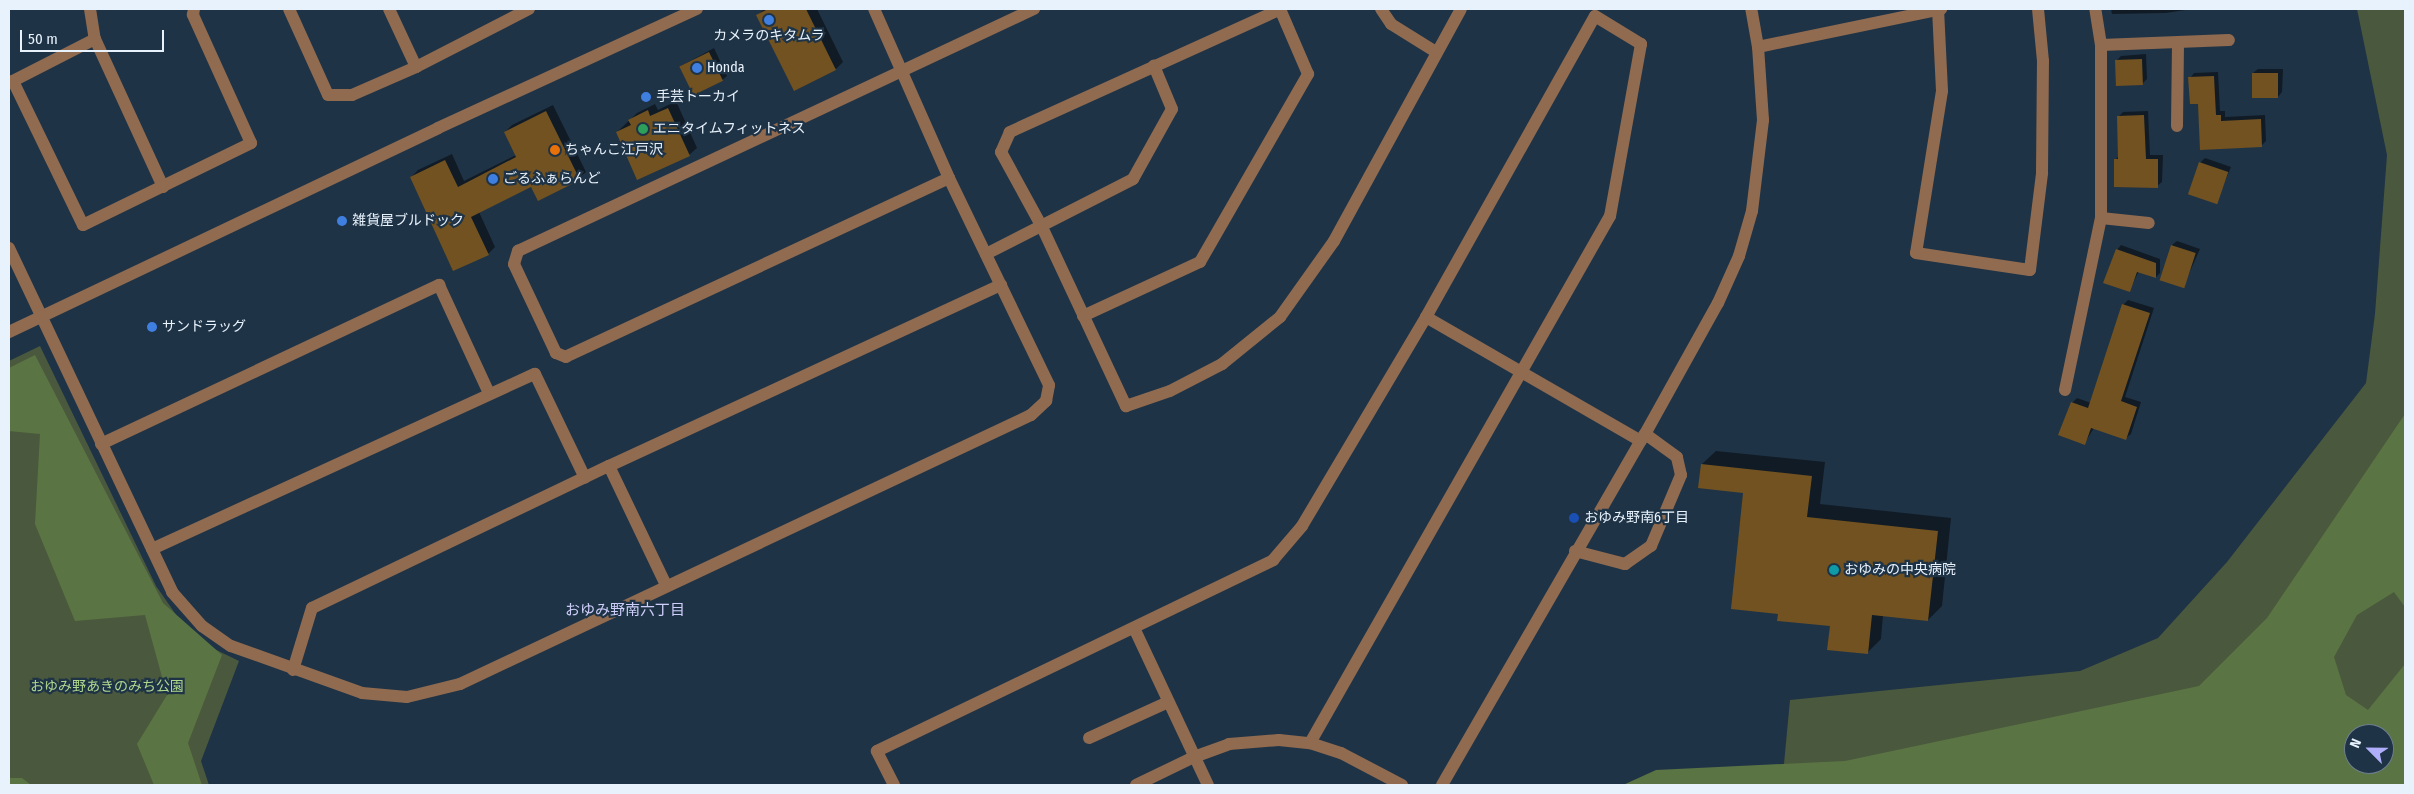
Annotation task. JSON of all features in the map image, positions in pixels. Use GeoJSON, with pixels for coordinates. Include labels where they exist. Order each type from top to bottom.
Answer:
{"type":"FeatureCollection","features":[{"type":"Feature","properties":{"kind":"street"},"geometry":{"type":"LineString","coordinates":[[90,9],[95,39],[163,187]]}},
{"type":"Feature","properties":{"kind":"street"},"geometry":{"type":"LineString","coordinates":[[95,39],[13,81],[83,225],[251,143],[193,15],[194,9]]}},
{"type":"Feature","properties":{"kind":"street"},"geometry":{"type":"LineString","coordinates":[[289,9],[328,95],[352,96],[416,67],[529,9]]}},
{"type":"Feature","properties":{"kind":"street"},"geometry":{"type":"LineString","coordinates":[[389,9],[416,67]]}},
{"type":"Feature","properties":{"kind":"street"},"geometry":{"type":"LineString","coordinates":[[9,332],[697,9]]}},
{"type":"Feature","properties":{"kind":"street"},"geometry":{"type":"LineString","coordinates":[[9,248],[172,592],[202,626],[231,646],[293,670],[362,693],[407,697],[460,684],[666,585],[1031,415],[1046,401],[1049,385],[949,178],[903,70],[874,9]]}},
{"type":"Feature","properties":{"kind":"street"},"geometry":{"type":"LineString","coordinates":[[949,178],[566,357],[556,353],[514,264],[518,251],[1034,9]]}},
{"type":"Feature","properties":{"kind":"street"},"geometry":{"type":"LineString","coordinates":[[1083,316],[1200,262],[1308,74],[1281,9],[1010,132],[1001,152],[1042,228],[1083,316],[1126,406],[1170,391],[1222,364],[1280,317],[1334,241],[1461,9]]}},
{"type":"Feature","properties":{"kind":"street"},"geometry":{"type":"LineString","coordinates":[[1382,9],[1391,24],[1436,52]]}},
{"type":"Feature","properties":{"kind":"street"},"geometry":{"type":"LineString","coordinates":[[1442,785],[1575,550],[1643,437],[1718,303],[1741,247],[1752,211],[1763,120],[1758,47],[1751,9]]}},
{"type":"Feature","properties":{"kind":"street"},"geometry":{"type":"LineString","coordinates":[[1758,47],[1885,15],[1939,9],[1942,91],[1916,253],[2030,270],[2042,173],[2043,61],[2038,9]]}},
{"type":"Feature","properties":{"kind":"street"},"geometry":{"type":"LineString","coordinates":[[2065,390],[2101,218],[2101,45],[2096,9]]}},
{"type":"Feature","properties":{"kind":"street"},"geometry":{"type":"LineString","coordinates":[[894,785],[877,751],[1135,630],[1273,560],[1302,526],[1426,317],[1595,16],[1641,44],[1610,216],[1520,371],[1310,743]]}},
{"type":"Feature","properties":{"kind":"street"},"geometry":{"type":"LineString","coordinates":[[2101,45],[2228,40]]}},
{"type":"Feature","properties":{"kind":"street"},"geometry":{"type":"LineString","coordinates":[[2177,126],[2178,42]]}},
{"type":"Feature","properties":{"kind":"street"},"geometry":{"type":"LineString","coordinates":[[986,254],[1042,228],[1133,180],[1172,109],[1154,66]]}},
{"type":"Feature","properties":{"kind":"street"},"geometry":{"type":"LineString","coordinates":[[2101,218],[2149,223]]}},
{"type":"Feature","properties":{"kind":"street"},"geometry":{"type":"LineString","coordinates":[[101,444],[439,285],[489,393]]}},
{"type":"Feature","properties":{"kind":"street"},"geometry":{"type":"LineString","coordinates":[[293,670],[312,608],[609,466],[1002,285]]}},
{"type":"Feature","properties":{"kind":"street"},"geometry":{"type":"LineString","coordinates":[[1426,317],[1520,371],[1671,450],[1677,457],[1681,475],[1651,546],[1625,564],[1575,550]]}},
{"type":"Feature","properties":{"kind":"street"},"geometry":{"type":"LineString","coordinates":[[152,550],[489,393],[535,374],[585,478]]}},
{"type":"Feature","properties":{"kind":"street"},"geometry":{"type":"LineString","coordinates":[[609,466],[666,585]]}},
{"type":"Feature","properties":{"kind":"street"},"geometry":{"type":"LineString","coordinates":[[1135,630],[1208,785]]}},
{"type":"Feature","properties":{"kind":"street"},"geometry":{"type":"LineString","coordinates":[[1089,738],[1168,702]]}},
{"type":"Feature","properties":{"kind":"street"},"geometry":{"type":"LineString","coordinates":[[1136,785],[1194,757],[1229,744],[1254,740],[1310,743],[1341,753],[1402,785]]}},
{"type":"Feature","properties":{"kind":"green space"},"geometry":{"type":"Polygon","coordinates":[[[2357,9],[2405,9],[2405,785],[1782,785],[1790,700],[2080,671],[2158,638],[2227,562],[2366,383],[2375,314],[2387,155],[2357,9]]]}},
{"type":"Feature","properties":{"kind":"green space","name":"おゆみ野あきのみち公園"},"geometry":{"type":"Polygon","coordinates":[[[40,346],[156,586],[177,616],[202,643],[239,661],[201,761],[209,785],[9,785],[9,361],[40,346]]]}},
{"type":"Feature","properties":{"kind":"green space"},"geometry":{"type":"Polygon","coordinates":[[[35,355],[163,603],[222,655],[188,743],[202,785],[154,785],[137,744],[167,695],[145,615],[75,621],[35,524],[40,434],[9,431],[9,368],[35,355]]]}},
{"type":"Feature","properties":{"kind":"green space"},"geometry":{"type":"Polygon","coordinates":[[[2405,414],[2405,607],[2394,592],[2357,615],[2334,657],[2346,695],[2368,710],[2405,664],[2405,785],[1623,785],[1656,770],[1845,761],[2199,686],[2267,618],[2405,414]]]}},
{"type":"Feature","properties":{"kind":"green space"},"geometry":{"type":"Polygon","coordinates":[[[9,778],[22,778],[31,785],[9,785],[9,778]]]}},
{"type":"Feature","properties":{"kind":"building"},"geometry":{"type":"Polygon","coordinates":[[[768,9],[806,9],[836,70],[794,91],[756,15],[768,9]]]}},
{"type":"Feature","properties":{"kind":"building"},"geometry":{"type":"Polygon","coordinates":[[[709,52],[723,81],[693,95],[679,66],[709,52]]]}},
{"type":"Feature","properties":{"kind":"building"},"geometry":{"type":"Polygon","coordinates":[[[2142,59],[2143,85],[2116,86],[2115,60],[2142,59]]]}},
{"type":"Feature","properties":{"kind":"building"},"geometry":{"type":"Polygon","coordinates":[[[2252,73],[2278,73],[2278,98],[2252,98],[2252,73]]]}},
{"type":"Feature","properties":{"kind":"building"},"geometry":{"type":"Polygon","coordinates":[[[2214,76],[2216,115],[2221,115],[2221,121],[2261,119],[2262,147],[2200,150],[2198,104],[2190,104],[2188,77],[2214,76]]]}},
{"type":"Feature","properties":{"kind":"building"},"geometry":{"type":"Polygon","coordinates":[[[668,108],[690,156],[637,180],[616,132],[631,125],[628,120],[648,110],[650,116],[668,108]]]}},
{"type":"Feature","properties":{"kind":"building"},"geometry":{"type":"Polygon","coordinates":[[[546,111],[580,180],[538,201],[531,187],[471,217],[489,255],[453,271],[410,177],[445,160],[458,187],[516,157],[504,132],[546,111]]]}},
{"type":"Feature","properties":{"kind":"building"},"geometry":{"type":"Polygon","coordinates":[[[2144,115],[2146,159],[2158,159],[2158,188],[2114,187],[2114,159],[2118,159],[2117,116],[2144,115]]]}},
{"type":"Feature","properties":{"kind":"building"},"geometry":{"type":"Polygon","coordinates":[[[2199,162],[2228,172],[2217,204],[2188,194],[2199,162]]]}},
{"type":"Feature","properties":{"kind":"building"},"geometry":{"type":"Polygon","coordinates":[[[2171,245],[2196,253],[2184,288],[2160,280],[2171,245]]]}},
{"type":"Feature","properties":{"kind":"building"},"geometry":{"type":"Polygon","coordinates":[[[2116,249],[2156,263],[2156,278],[2137,272],[2130,292],[2103,283],[2116,249]]]}},
{"type":"Feature","properties":{"kind":"building"},"geometry":{"type":"Polygon","coordinates":[[[2122,304],[2150,313],[2121,401],[2137,407],[2126,440],[2091,428],[2085,445],[2058,435],[2071,402],[2088,408],[2122,304]]]}},
{"type":"Feature","properties":{"kind":"building","name":"おゆみの中央病院"},"geometry":{"type":"Polygon","coordinates":[[[1701,464],[1812,476],[1807,517],[1938,531],[1928,621],[1872,615],[1868,654],[1827,650],[1830,626],[1777,621],[1778,614],[1731,609],[1743,493],[1698,488],[1701,464]]]}},
{"type":"Feature","properties":{"kind":"place","name":"カメラのキタムラ"},"geometry":{"type":"Point","coordinates":[769,20]}},
{"type":"Feature","properties":{"kind":"place","name":"Honda"},"geometry":{"type":"Point","coordinates":[697,68]}},
{"type":"Feature","properties":{"kind":"place","name":"手芸トーカイ"},"geometry":{"type":"Point","coordinates":[646,97]}},
{"type":"Feature","properties":{"kind":"place","name":"エニタイムフィットネス"},"geometry":{"type":"Point","coordinates":[643,129]}},
{"type":"Feature","properties":{"kind":"place","name":"ちゃんこ江戸沢"},"geometry":{"type":"Point","coordinates":[555,150]}},
{"type":"Feature","properties":{"kind":"place","name":"ごるふぁらんど"},"geometry":{"type":"Point","coordinates":[493,179]}},
{"type":"Feature","properties":{"kind":"place","name":"雑貨屋ブルドック"},"geometry":{"type":"Point","coordinates":[342,221]}},
{"type":"Feature","properties":{"kind":"place","name":"サンドラッグ"},"geometry":{"type":"Point","coordinates":[152,327]}},
{"type":"Feature","properties":{"kind":"place","name":"おゆみ野南6丁目"},"geometry":{"type":"Point","coordinates":[1574,518]}},
{"type":"Feature","properties":{"kind":"place","name":"おゆみの中央病院"},"geometry":{"type":"Point","coordinates":[1834,570]}},
{"type":"Feature","properties":{"kind":"district","name":"おゆみ野南六丁目"},"geometry":{"type":"Point","coordinates":[625,611]}}]}
